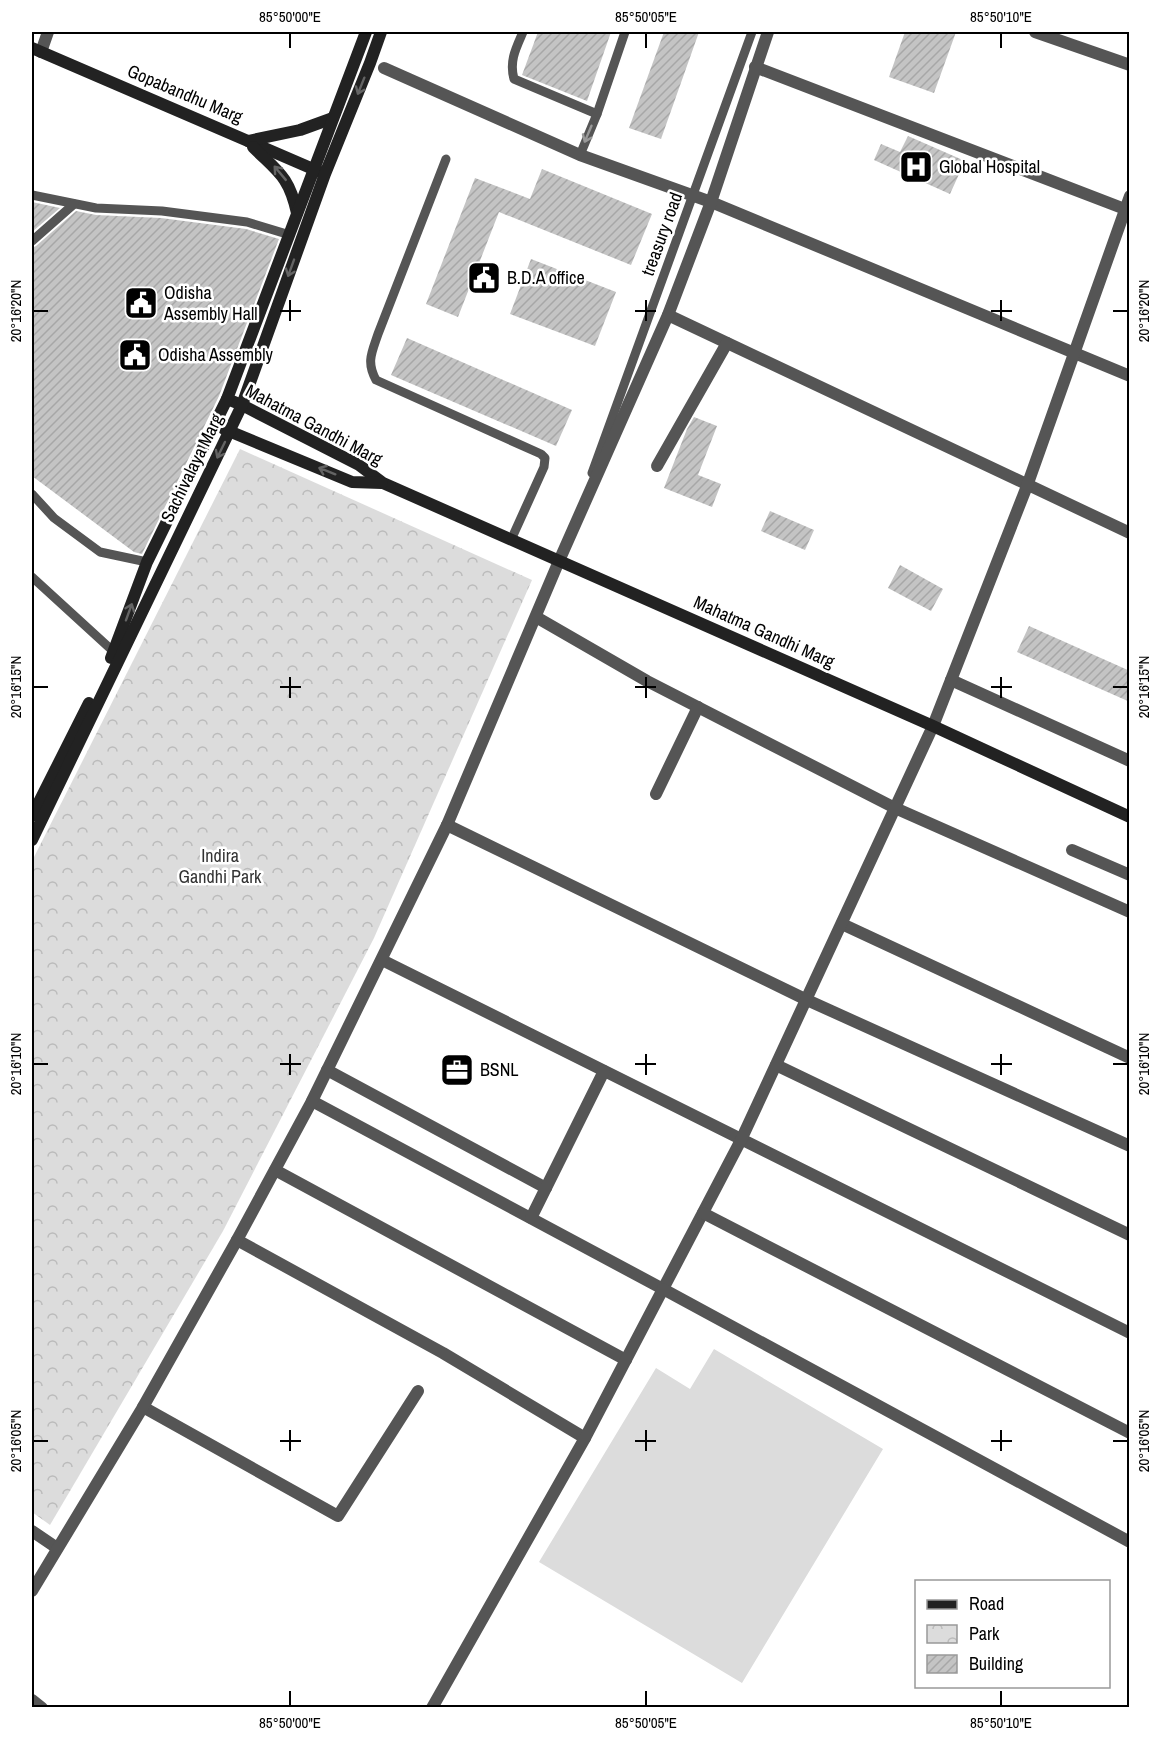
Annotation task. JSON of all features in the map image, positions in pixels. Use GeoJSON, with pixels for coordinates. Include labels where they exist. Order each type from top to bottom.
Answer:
{"type":"FeatureCollection","features":[{"type":"Feature","properties":{"kind":"street"},"geometry":{"type":"LineString","coordinates":[[36,50],[48,32]]}},
{"type":"Feature","properties":{"kind":"street","name":"Sachivalaya Marg"},"geometry":{"type":"LineString","coordinates":[[32,840],[242,405],[319,172],[333,118],[366,32]]}},
{"type":"Feature","properties":{"kind":"street","name":"Sachivalaya Marg"},"geometry":{"type":"LineString","coordinates":[[32,816],[114,652],[147,562],[226,399],[297,214],[370,63],[381,32]]}},
{"type":"Feature","properties":{"kind":"street"},"geometry":{"type":"LineString","coordinates":[[32,1591],[143,1407],[275,1170],[312,1101],[447,825],[559,561],[668,315],[711,202],[768,32]]}},
{"type":"Feature","properties":{"kind":"street"},"geometry":{"type":"LineString","coordinates":[[1035,32],[1130,65]]}},
{"type":"Feature","properties":{"kind":"street","name":"Gopabandhu Marg"},"geometry":{"type":"LineString","coordinates":[[36,50],[319,172]]}},
{"type":"Feature","properties":{"kind":"street"},"geometry":{"type":"LineString","coordinates":[[755,67],[1127,210]]}},
{"type":"Feature","properties":{"kind":"street"},"geometry":{"type":"LineString","coordinates":[[384,68],[580,155],[711,202],[1130,376]]}},
{"type":"Feature","properties":{"kind":"street"},"geometry":{"type":"LineString","coordinates":[[248,141],[300,130],[333,118]]}},
{"type":"Feature","properties":{"kind":"street"},"geometry":{"type":"LineString","coordinates":[[248,141],[286,179],[292,192],[297,214]]}},
{"type":"Feature","properties":{"kind":"street"},"geometry":{"type":"LineString","coordinates":[[432,1707],[585,1438],[741,1140],[807,1000],[933,726],[1027,486],[1127,210],[1130,196]]}},
{"type":"Feature","properties":{"kind":"street"},"geometry":{"type":"LineString","coordinates":[[668,315],[1130,533]]}},
{"type":"Feature","properties":{"kind":"street"},"geometry":{"type":"LineString","coordinates":[[657,466],[727,343]]}},
{"type":"Feature","properties":{"kind":"street","name":"Mahatma Gandhi Marg"},"geometry":{"type":"LineString","coordinates":[[226,399],[359,465],[383,483],[933,726],[1130,817]]}},
{"type":"Feature","properties":{"kind":"street","name":"Mahatma Gandhi Marg"},"geometry":{"type":"LineString","coordinates":[[214,425],[352,482],[383,483]]}},
{"type":"Feature","properties":{"kind":"street"},"geometry":{"type":"LineString","coordinates":[[536,617],[647,681],[895,808],[1130,912]]}},
{"type":"Feature","properties":{"kind":"street"},"geometry":{"type":"LineString","coordinates":[[951,680],[1130,761]]}},
{"type":"Feature","properties":{"kind":"street"},"geometry":{"type":"LineString","coordinates":[[656,794],[698,707]]}},
{"type":"Feature","properties":{"kind":"street"},"geometry":{"type":"LineString","coordinates":[[447,825],[807,1000],[1130,1146]]}},
{"type":"Feature","properties":{"kind":"street"},"geometry":{"type":"LineString","coordinates":[[1072,850],[1130,875]]}},
{"type":"Feature","properties":{"kind":"street"},"geometry":{"type":"LineString","coordinates":[[842,924],[1130,1058]]}},
{"type":"Feature","properties":{"kind":"street"},"geometry":{"type":"LineString","coordinates":[[382,960],[1130,1333]]}},
{"type":"Feature","properties":{"kind":"street"},"geometry":{"type":"LineString","coordinates":[[776,1065],[1130,1235]]}},
{"type":"Feature","properties":{"kind":"street"},"geometry":{"type":"LineString","coordinates":[[327,1070],[546,1188]]}},
{"type":"Feature","properties":{"kind":"street"},"geometry":{"type":"LineString","coordinates":[[531,1218],[604,1071]]}},
{"type":"Feature","properties":{"kind":"street"},"geometry":{"type":"LineString","coordinates":[[312,1101],[1130,1542]]}},
{"type":"Feature","properties":{"kind":"street"},"geometry":{"type":"LineString","coordinates":[[275,1170],[626,1360]]}},
{"type":"Feature","properties":{"kind":"street"},"geometry":{"type":"LineString","coordinates":[[703,1213],[1130,1433]]}},
{"type":"Feature","properties":{"kind":"street"},"geometry":{"type":"LineString","coordinates":[[237,1240],[443,1353],[585,1438]]}},
{"type":"Feature","properties":{"kind":"street"},"geometry":{"type":"LineString","coordinates":[[143,1407],[338,1516],[418,1390]]}},
{"type":"Feature","properties":{"kind":"street"},"geometry":{"type":"LineString","coordinates":[[32,1531],[57,1548]]}},
{"type":"Feature","properties":{"kind":"street"},"geometry":{"type":"LineString","coordinates":[[32,1700],[42,1707]]}},
{"type":"Feature","properties":{"kind":"lane"},"geometry":{"type":"LineString","coordinates":[[523,32],[513,56],[511,68],[514,79],[597,114]]}},
{"type":"Feature","properties":{"kind":"lane"},"geometry":{"type":"LineString","coordinates":[[580,155],[597,114],[625,32]]}},
{"type":"Feature","properties":{"kind":"lane","name":"treasury road"},"geometry":{"type":"LineString","coordinates":[[565,549],[752,32]]}},
{"type":"Feature","properties":{"kind":"lane"},"geometry":{"type":"LineString","coordinates":[[446,159],[378,334],[369,369],[376,380],[541,454],[545,458],[544,467],[511,540]]}},
{"type":"Feature","properties":{"kind":"lane"},"geometry":{"type":"LineString","coordinates":[[32,195],[96,208],[162,211],[248,222],[290,234]]}},
{"type":"Feature","properties":{"kind":"lane"},"geometry":{"type":"LineString","coordinates":[[32,241],[74,204]]}},
{"type":"Feature","properties":{"kind":"lane"},"geometry":{"type":"LineString","coordinates":[[32,494],[54,518],[100,552],[147,562]]}},
{"type":"Feature","properties":{"kind":"lane"},"geometry":{"type":"LineString","coordinates":[[32,576],[114,652]]}},
{"type":"Feature","properties":{"kind":"green space","name":"Indira Gandhi Park"},"geometry":{"type":"Polygon","coordinates":[[[240,449],[532,580],[374,938],[223,1231],[50,1525],[32,1512],[32,861],[240,449]]]}},
{"type":"Feature","properties":{"kind":"green space"},"geometry":{"type":"Polygon","coordinates":[[[714,1349],[883,1449],[742,1683],[539,1562],[656,1368],[690,1389],[714,1349]]]}},
{"type":"Feature","properties":{"kind":"building"},"geometry":{"type":"Polygon","coordinates":[[[538,32],[611,32],[587,101],[522,75],[538,32]]]}},
{"type":"Feature","properties":{"kind":"building"},"geometry":{"type":"Polygon","coordinates":[[[664,32],[699,32],[661,139],[629,128],[664,32]]]}},
{"type":"Feature","properties":{"kind":"building"},"geometry":{"type":"Polygon","coordinates":[[[905,32],[956,32],[934,93],[889,77],[905,32]]]}},
{"type":"Feature","properties":{"kind":"building"},"geometry":{"type":"Polygon","coordinates":[[[908,136],[965,161],[950,194],[874,160],[881,144],[900,152],[908,136]]]}},
{"type":"Feature","properties":{"kind":"building"},"geometry":{"type":"Polygon","coordinates":[[[542,169],[652,214],[631,265],[499,212],[458,317],[426,304],[475,178],[530,199],[542,169]]]}},
{"type":"Feature","properties":{"kind":"building"},"geometry":{"type":"Polygon","coordinates":[[[32,202],[60,208],[32,232],[32,202]]]}},
{"type":"Feature","properties":{"kind":"building","name":"Odisha Assembly Hall"},"geometry":{"type":"Polygon","coordinates":[[[76,211],[96,215],[161,218],[246,229],[279,239],[219,396],[142,554],[134,552],[32,476],[32,248],[76,211]]]}},
{"type":"Feature","properties":{"kind":"building"},"geometry":{"type":"Polygon","coordinates":[[[531,259],[616,292],[595,346],[510,314],[531,259]]]}},
{"type":"Feature","properties":{"kind":"building"},"geometry":{"type":"Polygon","coordinates":[[[407,338],[572,410],[556,446],[391,375],[407,338]]]}},
{"type":"Feature","properties":{"kind":"building"},"geometry":{"type":"Polygon","coordinates":[[[694,417],[717,426],[698,475],[721,484],[712,507],[664,488],[694,417]]]}},
{"type":"Feature","properties":{"kind":"building"},"geometry":{"type":"Polygon","coordinates":[[[770,511],[814,530],[805,550],[761,531],[770,511]]]}},
{"type":"Feature","properties":{"kind":"building"},"geometry":{"type":"Polygon","coordinates":[[[900,565],[943,589],[931,611],[888,588],[900,565]]]}},
{"type":"Feature","properties":{"kind":"building"},"geometry":{"type":"Polygon","coordinates":[[[1029,626],[1130,671],[1130,702],[1017,652],[1029,626]]]}},
{"type":"Feature","properties":{"kind":"place","name":"Global Hospital"},"geometry":{"type":"Point","coordinates":[916,167]}},
{"type":"Feature","properties":{"kind":"place","name":"B.D.A office"},"geometry":{"type":"Point","coordinates":[484,278]}},
{"type":"Feature","properties":{"kind":"place","name":"Odisha Assembly Hall"},"geometry":{"type":"Point","coordinates":[141,303]}},
{"type":"Feature","properties":{"kind":"place","name":"Odisha Assembly"},"geometry":{"type":"Point","coordinates":[135,355]}},
{"type":"Feature","properties":{"kind":"place","name":"BSNL"},"geometry":{"type":"Point","coordinates":[457,1070]}}]}
